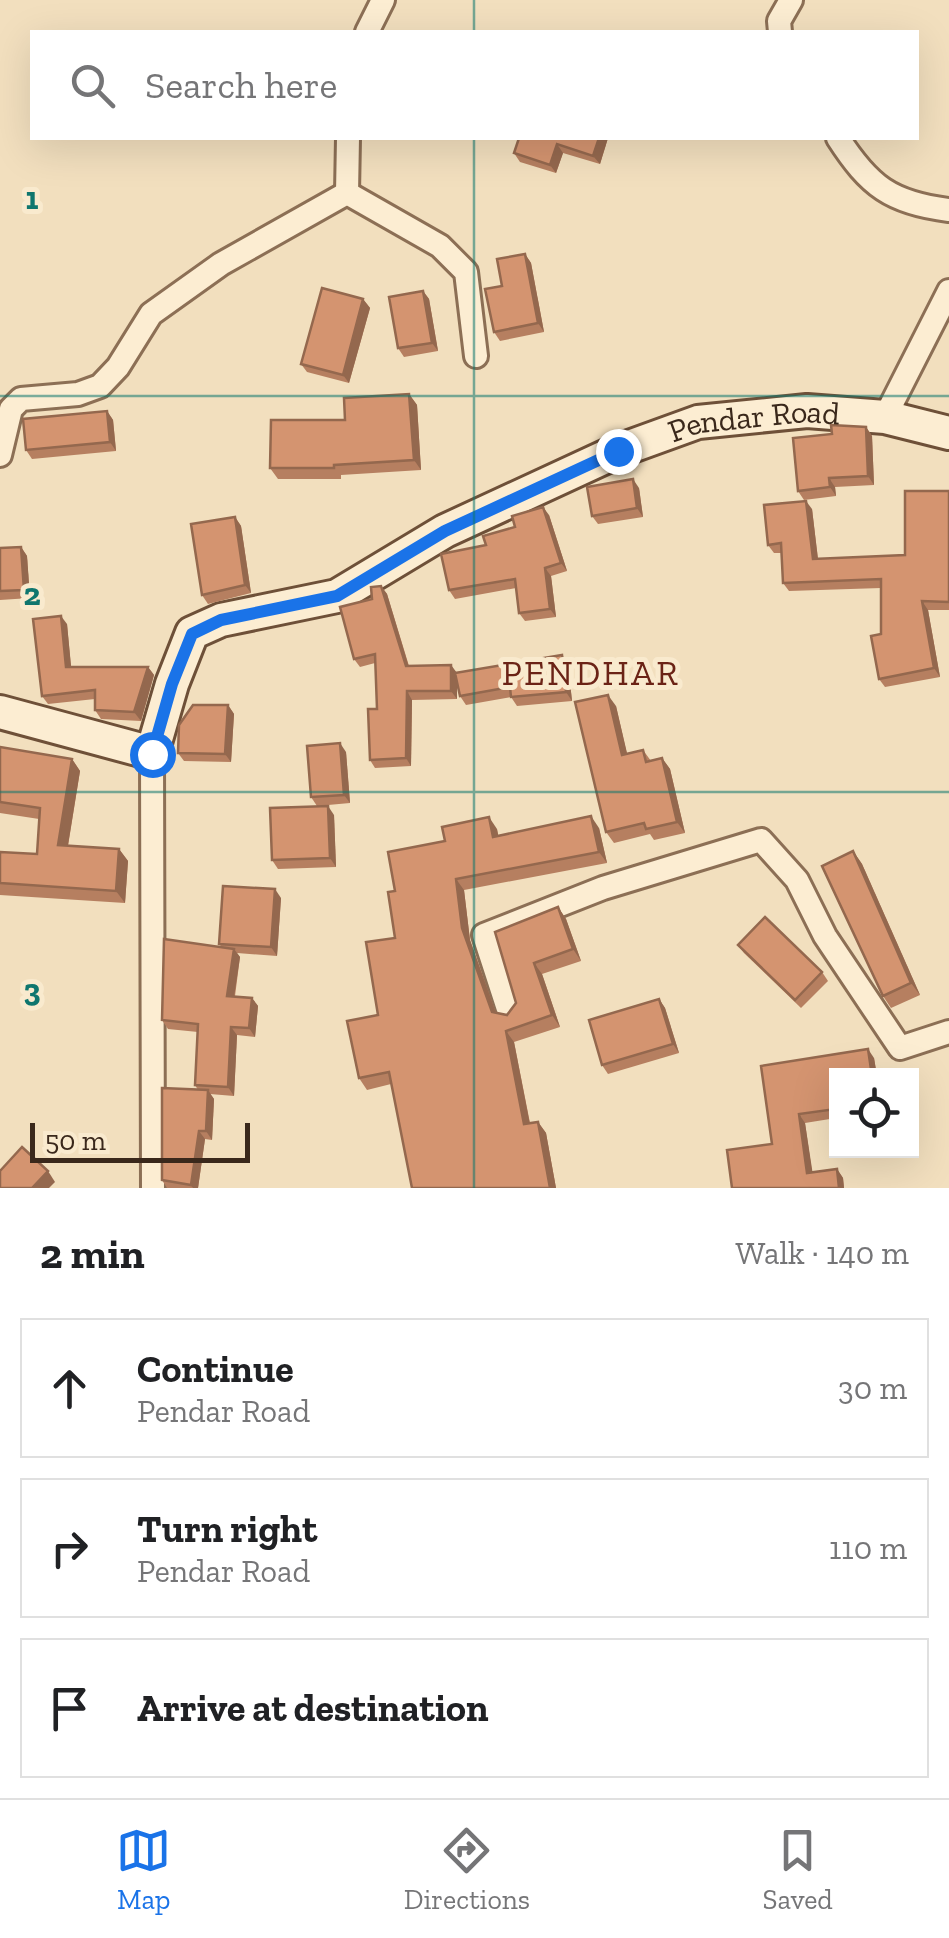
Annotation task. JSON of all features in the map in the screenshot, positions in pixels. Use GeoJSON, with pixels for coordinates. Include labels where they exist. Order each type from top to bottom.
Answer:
{"type":"FeatureCollection","features":[{"type":"Feature","properties":{"kind":"street"},"geometry":{"type":"LineString","coordinates":[[367,30],[383,0]]}},
{"type":"Feature","properties":{"kind":"street"},"geometry":{"type":"LineString","coordinates":[[780,30],[779,21],[791,0]]}},
{"type":"Feature","properties":{"kind":"street"},"geometry":{"type":"LineString","coordinates":[[346,193],[348,140]]}},
{"type":"Feature","properties":{"kind":"street"},"geometry":{"type":"LineString","coordinates":[[839,140],[860,172],[888,194],[949,210]]}},
{"type":"Feature","properties":{"kind":"street"},"geometry":{"type":"LineString","coordinates":[[346,193],[440,246],[466,272],[476,356]]}},
{"type":"Feature","properties":{"kind":"street"},"geometry":{"type":"LineString","coordinates":[[0,456],[12,409],[22,399],[78,394],[100,386],[118,367],[151,314],[221,264],[346,193]]}},
{"type":"Feature","properties":{"kind":"street"},"geometry":{"type":"LineString","coordinates":[[885,418],[949,291]]}},
{"type":"Feature","properties":{"kind":"street","name":"Pendar Road"},"geometry":{"type":"LineString","coordinates":[[152,754],[172,684],[192,634],[337,596],[445,531],[618,451],[698,422],[807,411],[885,418],[949,433]]}},
{"type":"Feature","properties":{"kind":"street"},"geometry":{"type":"LineString","coordinates":[[0,712],[152,754],[154,1188]]}},
{"type":"Feature","properties":{"kind":"street"},"geometry":{"type":"LineString","coordinates":[[509,1012],[484,936],[654,870],[762,840],[797,880],[826,936],[900,1048],[949,1032]]}},
{"type":"Feature","properties":{"kind":"building"},"geometry":{"type":"Polygon","coordinates":[[[518,140],[598,140],[593,156],[557,144],[550,165],[514,153],[518,140]]]}},
{"type":"Feature","properties":{"kind":"building"},"geometry":{"type":"Polygon","coordinates":[[[525,254],[538,323],[494,332],[485,289],[502,286],[497,259],[525,254]]]}},
{"type":"Feature","properties":{"kind":"building"},"geometry":{"type":"Polygon","coordinates":[[[322,288],[363,299],[343,375],[301,364],[322,288]]]}},
{"type":"Feature","properties":{"kind":"building"},"geometry":{"type":"Polygon","coordinates":[[[423,291],[432,343],[398,348],[389,297],[423,291]]]}},
{"type":"Feature","properties":{"kind":"building"},"geometry":{"type":"Polygon","coordinates":[[[409,394],[414,460],[334,468],[270,468],[271,420],[345,420],[344,398],[409,394]]]}},
{"type":"Feature","properties":{"kind":"building"},"geometry":{"type":"Polygon","coordinates":[[[107,411],[110,442],[26,450],[23,419],[107,411]]]}},
{"type":"Feature","properties":{"kind":"building"},"geometry":{"type":"Polygon","coordinates":[[[831,425],[866,427],[868,476],[829,478],[830,487],[798,491],[793,438],[832,434],[831,425]]]}},
{"type":"Feature","properties":{"kind":"building"},"geometry":{"type":"Polygon","coordinates":[[[633,479],[637,508],[592,516],[587,487],[633,479]]]}},
{"type":"Feature","properties":{"kind":"building"},"geometry":{"type":"Polygon","coordinates":[[[905,491],[949,491],[949,602],[922,601],[934,668],[879,679],[871,636],[881,634],[881,579],[783,583],[781,543],[768,545],[764,505],[806,501],[813,559],[905,555],[905,491]]]}},
{"type":"Feature","properties":{"kind":"building"},"geometry":{"type":"Polygon","coordinates":[[[543,507],[561,563],[545,568],[550,609],[519,613],[515,579],[449,590],[441,554],[486,545],[483,536],[515,527],[512,516],[543,507]]]}},
{"type":"Feature","properties":{"kind":"building"},"geometry":{"type":"Polygon","coordinates":[[[235,517],[245,585],[202,595],[191,524],[235,517]]]}},
{"type":"Feature","properties":{"kind":"building"},"geometry":{"type":"Polygon","coordinates":[[[21,547],[24,590],[0,591],[0,548],[21,547]]]}},
{"type":"Feature","properties":{"kind":"building"},"geometry":{"type":"Polygon","coordinates":[[[381,586],[406,666],[451,665],[451,691],[407,691],[406,758],[370,760],[368,709],[377,709],[375,654],[354,659],[340,607],[372,599],[371,587],[381,586]]]}},
{"type":"Feature","properties":{"kind":"building"},"geometry":{"type":"Polygon","coordinates":[[[61,616],[66,667],[148,667],[134,712],[95,710],[95,690],[42,696],[33,619],[61,616]]]}},
{"type":"Feature","properties":{"kind":"building"},"geometry":{"type":"Polygon","coordinates":[[[562,655],[566,692],[511,697],[510,687],[460,696],[455,673],[562,655]]]}},
{"type":"Feature","properties":{"kind":"building"},"geometry":{"type":"Polygon","coordinates":[[[608,695],[622,755],[643,750],[646,762],[662,758],[677,822],[646,829],[644,823],[606,832],[575,702],[608,695]]]}},
{"type":"Feature","properties":{"kind":"building"},"geometry":{"type":"Polygon","coordinates":[[[193,705],[228,705],[225,754],[178,753],[179,725],[193,705]]]}},
{"type":"Feature","properties":{"kind":"building"},"geometry":{"type":"Polygon","coordinates":[[[340,743],[344,795],[311,797],[307,746],[340,743]]]}},
{"type":"Feature","properties":{"kind":"building"},"geometry":{"type":"Polygon","coordinates":[[[0,747],[72,759],[58,845],[119,849],[116,891],[0,883],[0,852],[37,854],[40,808],[0,802],[0,747]]]}},
{"type":"Feature","properties":{"kind":"building"},"geometry":{"type":"Polygon","coordinates":[[[328,806],[330,858],[272,860],[270,808],[328,806]]]}},
{"type":"Feature","properties":{"kind":"building"},"geometry":{"type":"Polygon","coordinates":[[[591,816],[599,852],[456,879],[462,928],[492,1012],[507,1015],[516,1003],[495,932],[558,907],[573,949],[534,963],[552,1015],[506,1031],[524,1124],[538,1122],[550,1188],[412,1188],[389,1072],[359,1078],[347,1021],[378,1015],[366,942],[395,938],[388,892],[395,891],[388,852],[445,841],[442,827],[489,817],[493,837],[591,816]]]}},
{"type":"Feature","properties":{"kind":"building"},"geometry":{"type":"Polygon","coordinates":[[[853,851],[911,983],[883,996],[822,866],[853,851]]]}},
{"type":"Feature","properties":{"kind":"building"},"geometry":{"type":"Polygon","coordinates":[[[223,886],[275,889],[271,947],[219,944],[223,886]]]}},
{"type":"Feature","properties":{"kind":"building"},"geometry":{"type":"Polygon","coordinates":[[[765,917],[822,972],[795,1000],[738,945],[765,917]]]}},
{"type":"Feature","properties":{"kind":"building"},"geometry":{"type":"Polygon","coordinates":[[[164,939],[234,949],[227,996],[252,998],[249,1028],[231,1027],[228,1087],[195,1085],[198,1024],[162,1020],[164,939]]]}},
{"type":"Feature","properties":{"kind":"building"},"geometry":{"type":"Polygon","coordinates":[[[659,999],[673,1044],[602,1065],[589,1020],[659,999]]]}},
{"type":"Feature","properties":{"kind":"building"},"geometry":{"type":"Polygon","coordinates":[[[868,1049],[871,1068],[829,1068],[829,1110],[799,1114],[807,1173],[837,1169],[839,1188],[732,1188],[727,1150],[772,1144],[761,1066],[868,1049]]]}},
{"type":"Feature","properties":{"kind":"building"},"geometry":{"type":"Polygon","coordinates":[[[162,1088],[208,1090],[206,1131],[199,1131],[191,1185],[162,1180],[162,1088]]]}},
{"type":"Feature","properties":{"kind":"building"},"geometry":{"type":"Polygon","coordinates":[[[22,1147],[48,1171],[32,1188],[0,1188],[0,1171],[22,1147]]]}},
{"type":"Feature","properties":{"kind":"district","name":"PENDHAR"},"geometry":{"type":"Point","coordinates":[591,673]}},
{"type":"Feature","properties":{"kind":"route"},"geometry":{"type":"LineString","coordinates":[[152,754],[172,684],[192,634],[221,620],[337,596],[445,531],[618,451]]}}]}
